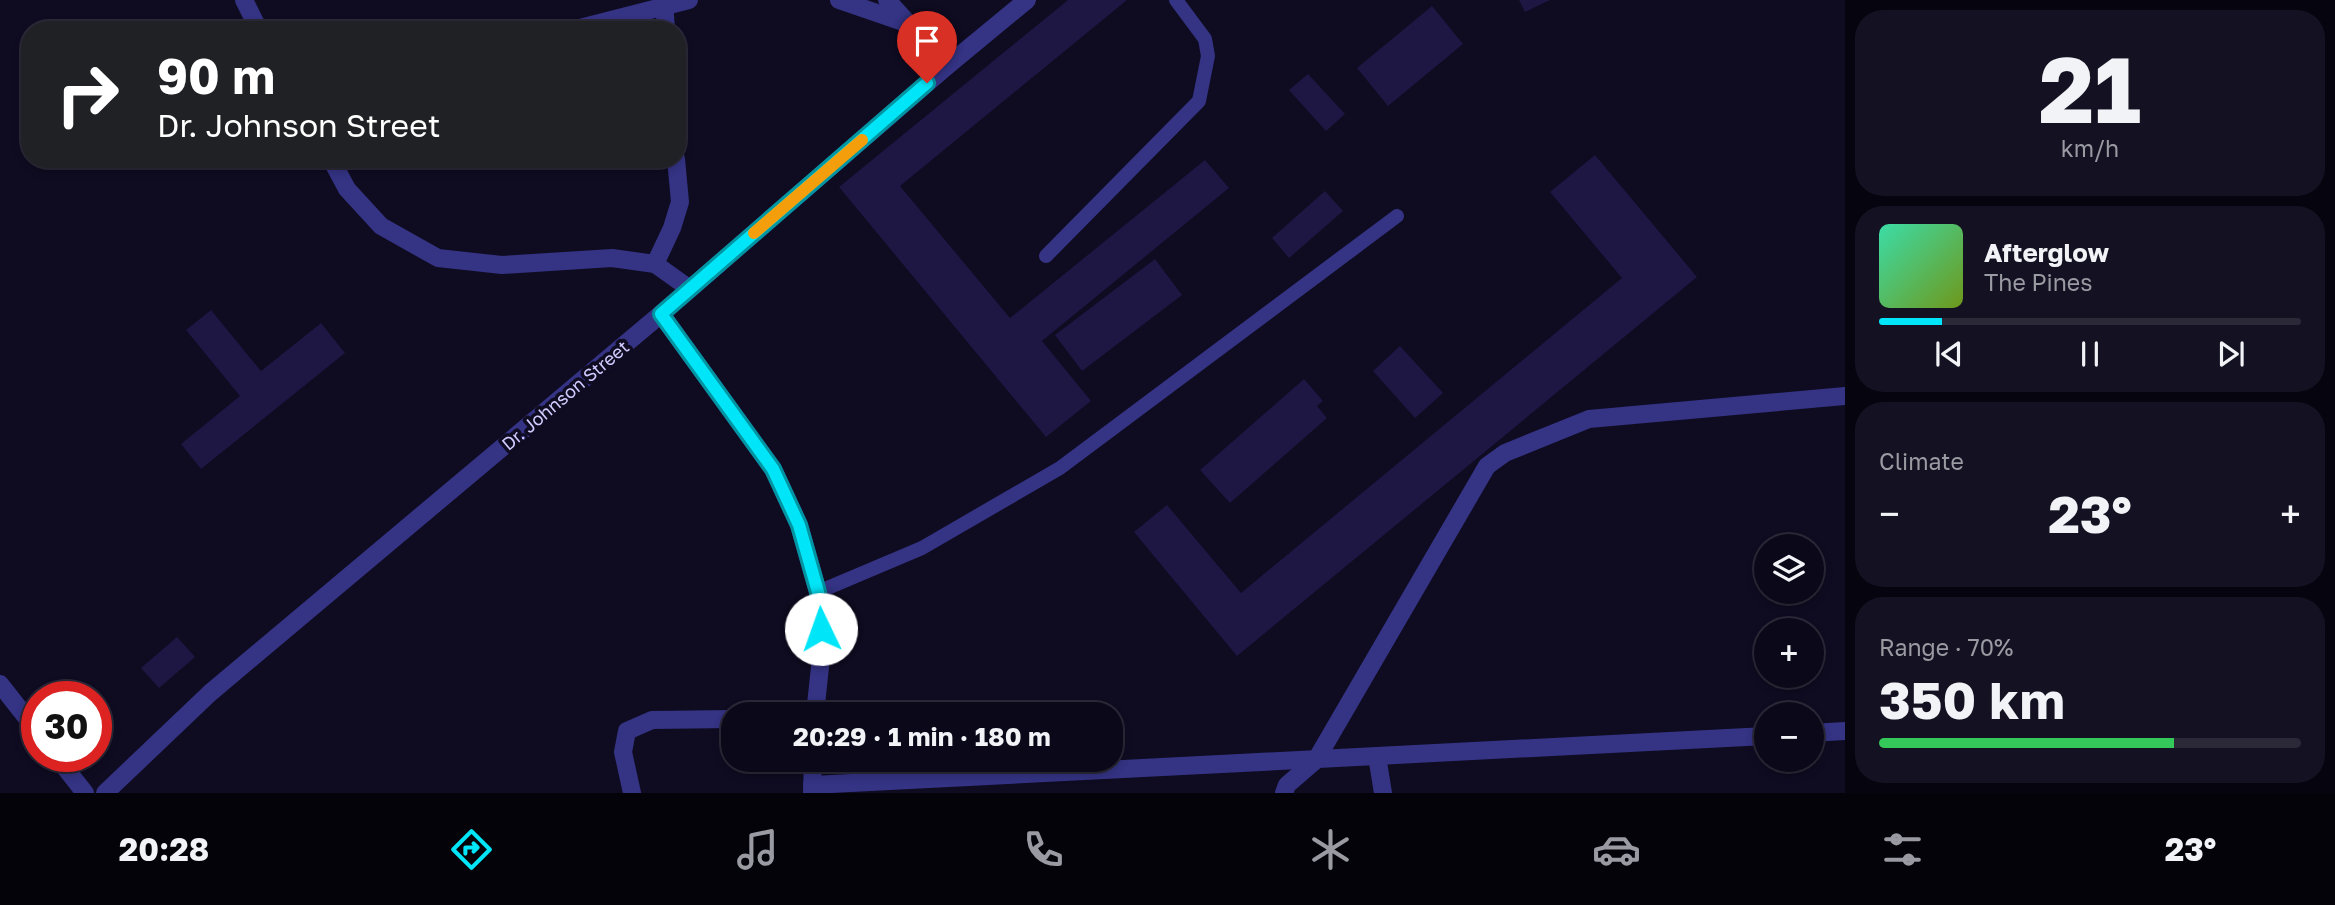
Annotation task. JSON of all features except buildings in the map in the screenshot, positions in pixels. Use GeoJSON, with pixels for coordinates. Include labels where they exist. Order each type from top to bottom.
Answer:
{"type":"FeatureCollection","features":[{"type":"Feature","properties":{"kind":"street"},"geometry":{"type":"LineString","coordinates":[[244,0],[254,21]]}},
{"type":"Feature","properties":{"kind":"street"},"geometry":{"type":"LineString","coordinates":[[603,21],[664,3],[689,0]]}},
{"type":"Feature","properties":{"kind":"street"},"geometry":{"type":"LineString","coordinates":[[839,0],[909,24]]}},
{"type":"Feature","properties":{"kind":"street"},"geometry":{"type":"LineString","coordinates":[[887,0],[947,66]]}},
{"type":"Feature","properties":{"kind":"street","name":"Dr. Johnson Street"},"geometry":{"type":"LineString","coordinates":[[105,793],[210,693],[661,314],[1027,0]]}},
{"type":"Feature","properties":{"kind":"street"},"geometry":{"type":"LineString","coordinates":[[664,3],[665,21]]}},
{"type":"Feature","properties":{"kind":"street"},"geometry":{"type":"LineString","coordinates":[[336,168],[347,189],[381,226],[438,258],[502,265],[612,258],[655,264],[690,289]]}},
{"type":"Feature","properties":{"kind":"street"},"geometry":{"type":"LineString","coordinates":[[655,264],[672,228],[680,202],[677,168]]}},
{"type":"Feature","properties":{"kind":"street"},"geometry":{"type":"LineString","coordinates":[[661,314],[773,469],[799,525],[818,592],[822,648],[816,702]]}},
{"type":"Feature","properties":{"kind":"street"},"geometry":{"type":"LineString","coordinates":[[1284,793],[1287,785],[1316,760],[1487,466],[1505,453],[1588,419],[1845,396]]}},
{"type":"Feature","properties":{"kind":"street"},"geometry":{"type":"LineString","coordinates":[[0,684],[21,711]]}},
{"type":"Feature","properties":{"kind":"street"},"geometry":{"type":"LineString","coordinates":[[632,793],[624,752],[627,731],[652,720],[721,719]]}},
{"type":"Feature","properties":{"kind":"street"},"geometry":{"type":"LineString","coordinates":[[1824,733],[1845,732]]}},
{"type":"Feature","properties":{"kind":"street"},"geometry":{"type":"LineString","coordinates":[[812,789],[1754,737]]}},
{"type":"Feature","properties":{"kind":"street"},"geometry":{"type":"LineString","coordinates":[[1377,756],[1383,793]]}},
{"type":"Feature","properties":{"kind":"street"},"geometry":{"type":"LineString","coordinates":[[69,772],[85,793]]}},
{"type":"Feature","properties":{"kind":"lane"},"geometry":{"type":"LineString","coordinates":[[1046,256],[1199,101],[1208,56],[1205,39],[1176,0]]}},
{"type":"Feature","properties":{"kind":"lane"},"geometry":{"type":"LineString","coordinates":[[818,592],[922,548],[1060,468],[1397,216]]}},
{"type":"Feature","properties":{"kind":"slow traffic"},"geometry":{"type":"LineString","coordinates":[[754,233],[862,140]]}},
{"type":"Feature","properties":{"kind":"route"},"geometry":{"type":"LineString","coordinates":[[821,629],[818,592],[799,525],[773,469],[661,314],[927,83]]}}]}
